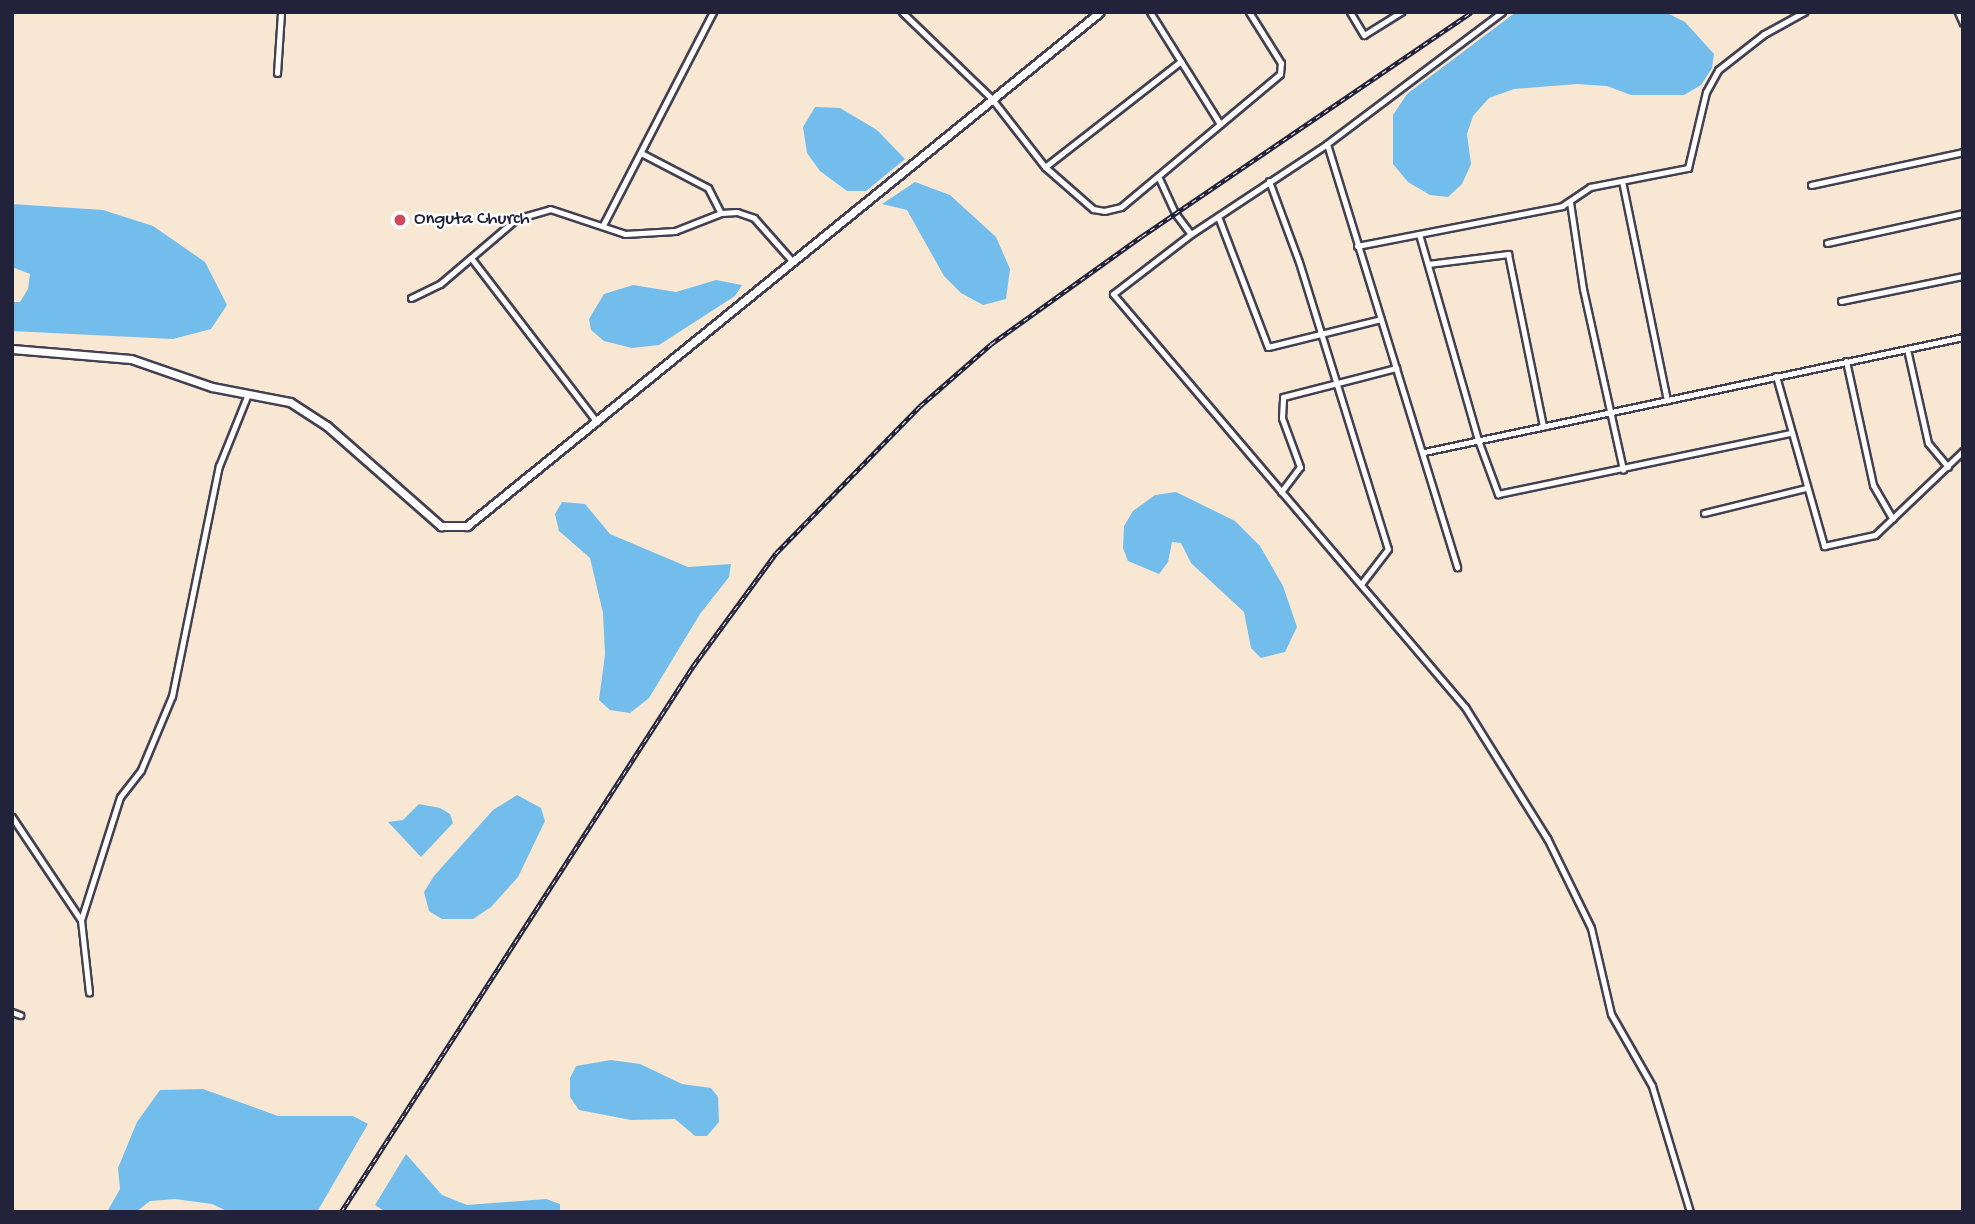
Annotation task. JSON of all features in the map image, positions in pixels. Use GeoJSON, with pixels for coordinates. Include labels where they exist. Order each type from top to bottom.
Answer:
{"type":"FeatureCollection","features":[{"type":"Feature","properties":{"kind":"street"},"geometry":{"type":"LineString","coordinates":[[277,73],[281,12]]}},
{"type":"Feature","properties":{"kind":"street"},"geometry":{"type":"LineString","coordinates":[[603,225],[643,154],[713,12]]}},
{"type":"Feature","properties":{"kind":"street"},"geometry":{"type":"LineString","coordinates":[[902,12],[992,99],[1045,167],[1093,209],[1104,211],[1121,207],[1282,69],[1249,12]]}},
{"type":"Feature","properties":{"kind":"street"},"geometry":{"type":"LineString","coordinates":[[12,349],[131,359],[212,387],[300,408],[450,529],[467,526],[1100,12]]}},
{"type":"Feature","properties":{"kind":"street"},"geometry":{"type":"LineString","coordinates":[[1150,12],[1220,124]]}},
{"type":"Feature","properties":{"kind":"street"},"geometry":{"type":"LineString","coordinates":[[1350,12],[1364,35],[1401,12]]}},
{"type":"Feature","properties":{"kind":"street"},"geometry":{"type":"LineString","coordinates":[[1502,12],[1327,144],[1269,181],[1219,219],[1191,234],[1113,294],[1465,707],[1547,838],[1591,928],[1617,1031],[1652,1086],[1690,1212]]}},
{"type":"Feature","properties":{"kind":"street"},"geometry":{"type":"LineString","coordinates":[[1357,246],[1570,202],[1590,187],[1688,168],[1706,92],[1718,70],[1764,33],[1804,12]]}},
{"type":"Feature","properties":{"kind":"street"},"geometry":{"type":"LineString","coordinates":[[1958,12],[1963,23]]}},
{"type":"Feature","properties":{"kind":"street"},"geometry":{"type":"LineString","coordinates":[[1045,167],[1181,61]]}},
{"type":"Feature","properties":{"kind":"street"},"geometry":{"type":"LineString","coordinates":[[1327,144],[1457,567]]}},
{"type":"Feature","properties":{"kind":"street"},"geometry":{"type":"LineString","coordinates":[[1811,185],[1963,152]]}},
{"type":"Feature","properties":{"kind":"street"},"geometry":{"type":"LineString","coordinates":[[643,154],[708,188],[721,213]]}},
{"type":"Feature","properties":{"kind":"street"},"geometry":{"type":"LineString","coordinates":[[1158,176],[1175,213],[1191,234]]}},
{"type":"Feature","properties":{"kind":"street"},"geometry":{"type":"LineString","coordinates":[[1269,181],[1322,336],[1388,549],[1361,584]]}},
{"type":"Feature","properties":{"kind":"street"},"geometry":{"type":"LineString","coordinates":[[1622,181],[1667,400]]}},
{"type":"Feature","properties":{"kind":"street"},"geometry":{"type":"LineString","coordinates":[[1570,202],[1608,412],[1623,470]]}},
{"type":"Feature","properties":{"kind":"street"},"geometry":{"type":"LineString","coordinates":[[411,298],[425,293],[516,219],[529,213],[568,212],[625,234],[676,231],[721,213],[754,218],[792,261]]}},
{"type":"Feature","properties":{"kind":"street"},"geometry":{"type":"LineString","coordinates":[[1827,243],[1963,213]]}},
{"type":"Feature","properties":{"kind":"street"},"geometry":{"type":"LineString","coordinates":[[1219,219],[1263,343],[1274,349],[1381,319]]}},
{"type":"Feature","properties":{"kind":"street"},"geometry":{"type":"LineString","coordinates":[[1419,234],[1478,440],[1500,495],[1791,433]]}},
{"type":"Feature","properties":{"kind":"street"},"geometry":{"type":"LineString","coordinates":[[1428,264],[1508,254],[1543,426]]}},
{"type":"Feature","properties":{"kind":"street"},"geometry":{"type":"LineString","coordinates":[[471,258],[597,422]]}},
{"type":"Feature","properties":{"kind":"street"},"geometry":{"type":"LineString","coordinates":[[1841,301],[1963,276]]}},
{"type":"Feature","properties":{"kind":"street"},"geometry":{"type":"LineString","coordinates":[[1424,453],[1963,337]]}},
{"type":"Feature","properties":{"kind":"street"},"geometry":{"type":"LineString","coordinates":[[1907,349],[1928,443],[1948,467]]}},
{"type":"Feature","properties":{"kind":"street"},"geometry":{"type":"LineString","coordinates":[[1846,361],[1873,485],[1893,519]]}},
{"type":"Feature","properties":{"kind":"street"},"geometry":{"type":"LineString","coordinates":[[1281,492],[1300,467],[1282,418],[1283,397],[1396,368]]}},
{"type":"Feature","properties":{"kind":"street"},"geometry":{"type":"LineString","coordinates":[[1776,376],[1821,544],[1827,548],[1867,539],[1893,519],[1963,451]]}},
{"type":"Feature","properties":{"kind":"street"},"geometry":{"type":"LineString","coordinates":[[89,993],[81,919],[120,797],[141,770],[172,696],[219,466],[248,394]]}},
{"type":"Feature","properties":{"kind":"street"},"geometry":{"type":"LineString","coordinates":[[1704,513],[1806,488]]}},
{"type":"Feature","properties":{"kind":"street"},"geometry":{"type":"LineString","coordinates":[[12,817],[81,919]]}},
{"type":"Feature","properties":{"kind":"street"},"geometry":{"type":"LineString","coordinates":[[12,1012],[20,1015]]}},
{"type":"Feature","properties":{"kind":"water"},"geometry":{"type":"Polygon","coordinates":[[[1516,12],[1665,12],[1685,22],[1714,54],[1712,68],[1701,85],[1684,95],[1631,95],[1607,86],[1577,84],[1514,89],[1489,98],[1473,116],[1467,134],[1471,164],[1462,184],[1448,197],[1430,195],[1408,182],[1393,164],[1393,115],[1407,94],[1516,12]]]}},
{"type":"Feature","properties":{"kind":"water"},"geometry":{"type":"Polygon","coordinates":[[[815,107],[840,108],[877,130],[905,159],[866,191],[847,191],[820,171],[807,153],[803,127],[815,107]]]}},
{"type":"Feature","properties":{"kind":"water"},"geometry":{"type":"Polygon","coordinates":[[[915,182],[950,195],[996,237],[1010,269],[1006,299],[983,305],[961,293],[944,276],[907,210],[882,204],[915,182]]]}},
{"type":"Feature","properties":{"kind":"water"},"geometry":{"type":"Polygon","coordinates":[[[12,204],[103,210],[153,226],[205,262],[227,305],[211,329],[173,339],[12,331],[12,302],[20,302],[28,289],[30,274],[12,267],[12,204]]]}},
{"type":"Feature","properties":{"kind":"water"},"geometry":{"type":"Polygon","coordinates":[[[716,280],[742,285],[735,296],[659,345],[632,348],[604,341],[591,330],[589,319],[604,294],[633,285],[676,292],[716,280]]]}},
{"type":"Feature","properties":{"kind":"water"},"geometry":{"type":"Polygon","coordinates":[[[1176,492],[1235,521],[1260,546],[1283,586],[1297,627],[1285,652],[1261,658],[1251,648],[1244,612],[1191,563],[1181,543],[1172,542],[1168,562],[1159,574],[1128,561],[1123,548],[1124,526],[1133,511],[1155,495],[1176,492]]]}},
{"type":"Feature","properties":{"kind":"water"},"geometry":{"type":"Polygon","coordinates":[[[562,502],[585,504],[610,534],[688,567],[731,564],[729,577],[700,614],[649,698],[630,713],[610,710],[599,700],[605,654],[603,613],[590,558],[559,531],[555,514],[562,502]]]}},
{"type":"Feature","properties":{"kind":"water"},"geometry":{"type":"Polygon","coordinates":[[[517,795],[541,808],[545,821],[518,877],[491,907],[473,919],[442,919],[429,911],[424,892],[434,876],[493,810],[517,795]]]}},
{"type":"Feature","properties":{"kind":"water"},"geometry":{"type":"Polygon","coordinates":[[[419,804],[440,808],[450,814],[453,823],[421,857],[388,822],[403,820],[419,804]]]}},
{"type":"Feature","properties":{"kind":"water"},"geometry":{"type":"Polygon","coordinates":[[[611,1060],[640,1064],[682,1084],[711,1088],[718,1097],[719,1122],[707,1136],[695,1136],[675,1119],[631,1120],[579,1110],[570,1097],[570,1078],[576,1066],[611,1060]]]}},
{"type":"Feature","properties":{"kind":"water"},"geometry":{"type":"Polygon","coordinates":[[[203,1089],[278,1116],[353,1116],[368,1124],[317,1212],[229,1212],[212,1204],[175,1199],[150,1201],[136,1212],[107,1212],[120,1189],[118,1168],[137,1122],[160,1090],[203,1089]]]}},
{"type":"Feature","properties":{"kind":"water"},"geometry":{"type":"Polygon","coordinates":[[[406,1154],[442,1195],[467,1205],[546,1199],[560,1204],[560,1212],[386,1212],[375,1205],[406,1154]]]}},
{"type":"Feature","properties":{"kind":"railway"},"geometry":{"type":"LineString","coordinates":[[341,1212],[693,666],[776,553],[920,406],[991,344],[1142,236],[1471,12]]}},
{"type":"Feature","properties":{"kind":"place","name":"Onguta Church"},"geometry":{"type":"Point","coordinates":[400,220]}}]}
